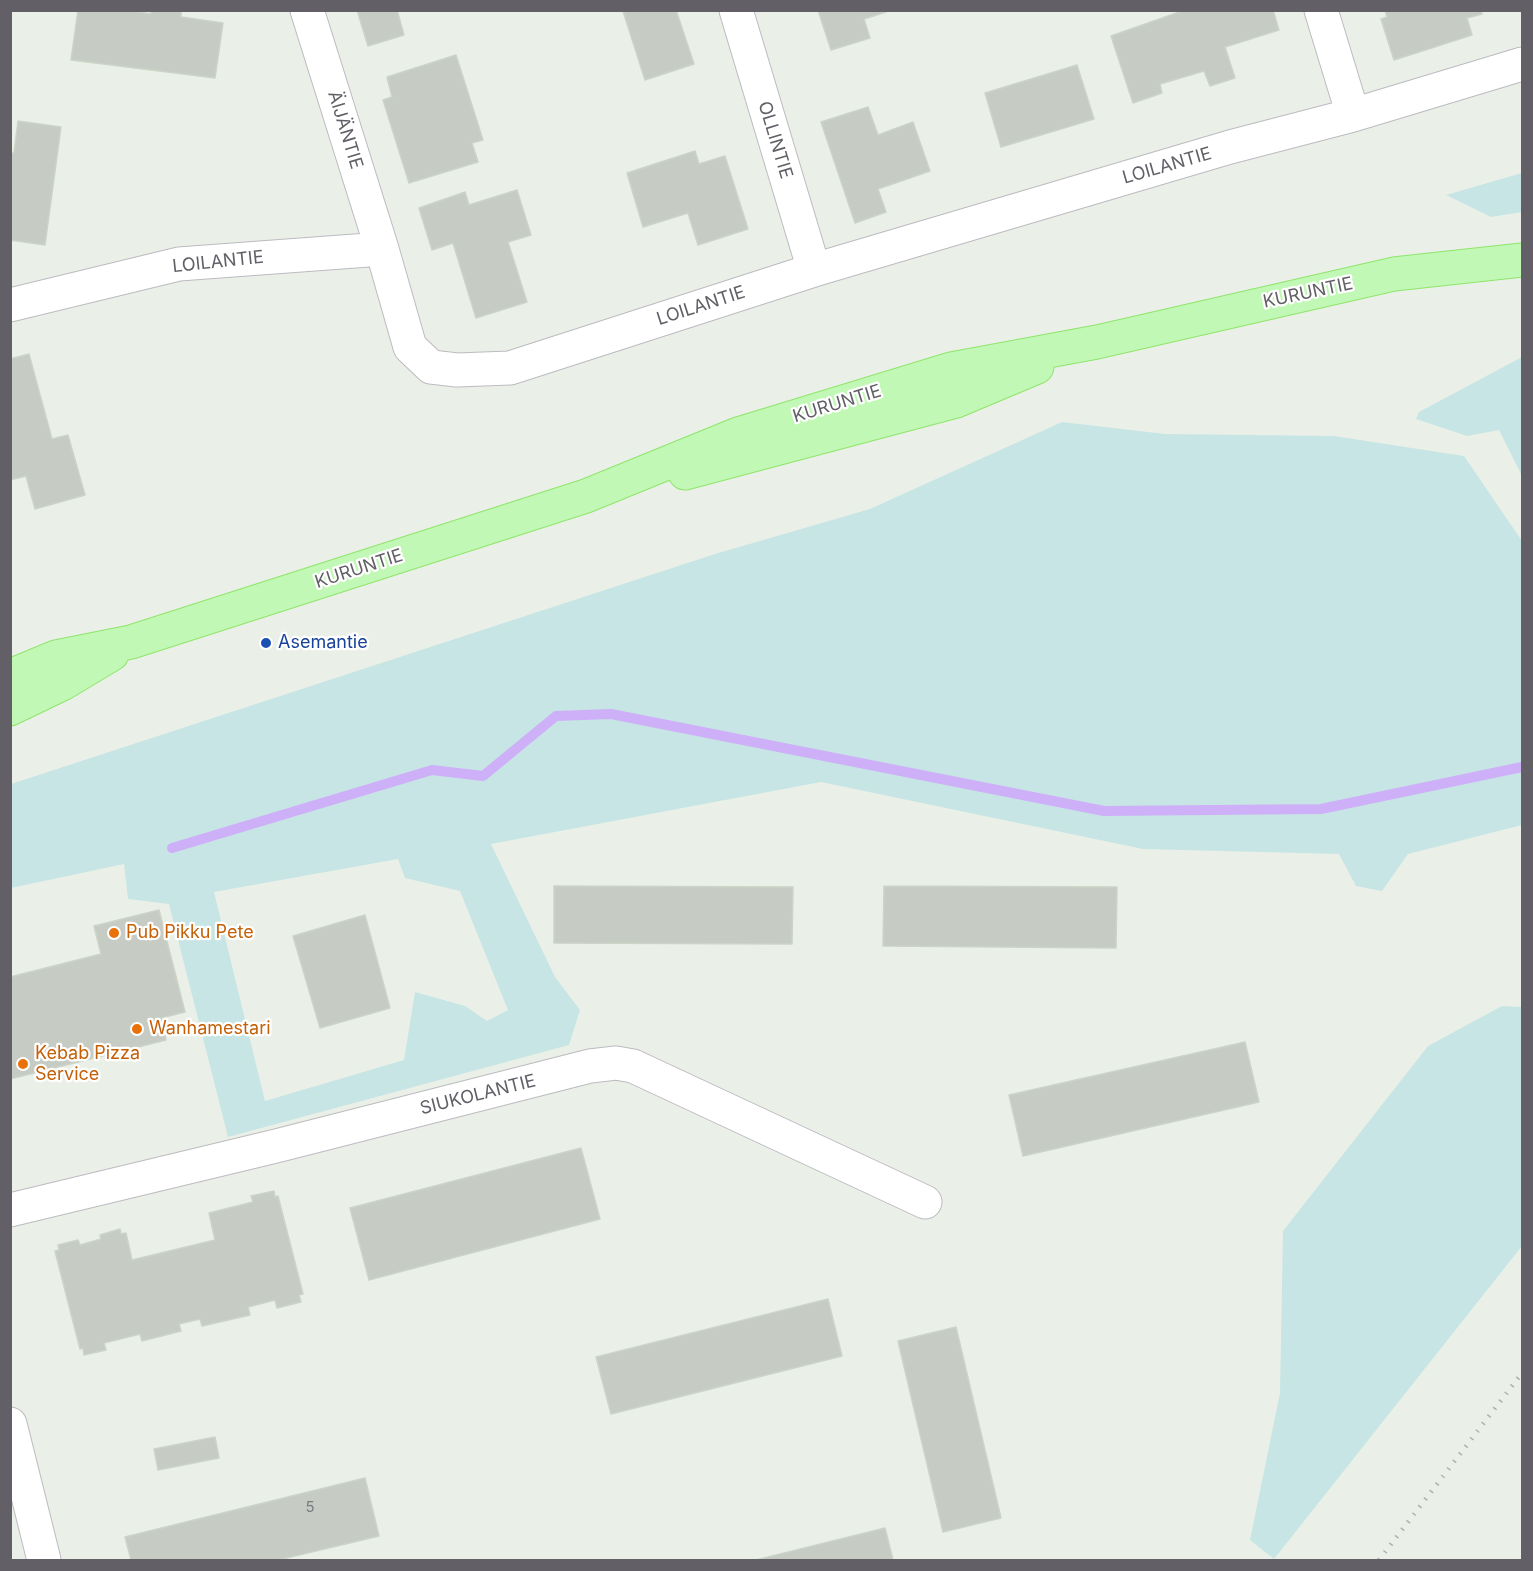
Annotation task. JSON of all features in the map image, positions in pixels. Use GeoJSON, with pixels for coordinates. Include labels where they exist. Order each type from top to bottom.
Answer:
{"type":"FeatureCollection","features":[{"type":"Feature","properties":{"kind":"main road","name":"KURUNTIE"},"geometry":{"type":"LineString","coordinates":[[10,676],[56,657],[131,642],[586,496],[738,434],[951,369],[1097,342],[1394,274],[1522,260]]}},
{"type":"Feature","properties":{"kind":"main road","name":"KURUNTIE"},"geometry":{"type":"LineString","coordinates":[[10,709],[62,684],[131,642]]}},
{"type":"Feature","properties":{"kind":"street","name":"ÄIJÄNTIE"},"geometry":{"type":"LineString","coordinates":[[307,10],[382,249]]}},
{"type":"Feature","properties":{"kind":"street","name":"OLLINTIE"},"geometry":{"type":"LineString","coordinates":[[736,10],[814,270]]}},
{"type":"Feature","properties":{"kind":"street"},"geometry":{"type":"LineString","coordinates":[[1321,10],[1353,115]]}},
{"type":"Feature","properties":{"kind":"street","name":"LOILANTIE"},"geometry":{"type":"LineString","coordinates":[[10,304],[179,264],[382,249],[410,347],[431,367],[457,370],[510,368],[814,270],[1230,147],[1353,115],[1522,64]]}},
{"type":"Feature","properties":{"kind":"street","name":"SIUKOLANTIE"},"geometry":{"type":"LineString","coordinates":[[10,1210],[276,1146],[590,1066],[616,1063],[633,1065],[925,1202]]}},
{"type":"Feature","properties":{"kind":"street"},"geometry":{"type":"LineString","coordinates":[[10,1424],[45,1560]]}},
{"type":"Feature","properties":{"kind":"shaded area"},"geometry":{"type":"Polygon","coordinates":[[[1522,173],[1522,212],[1491,217],[1446,195],[1522,173]]]}},
{"type":"Feature","properties":{"kind":"shaded area"},"geometry":{"type":"Polygon","coordinates":[[[1522,357],[1522,476],[1499,430],[1467,436],[1416,419],[1419,412],[1522,357]]]}},
{"type":"Feature","properties":{"kind":"shaded area"},"geometry":{"type":"Polygon","coordinates":[[[1062,422],[1165,434],[1334,436],[1464,456],[1522,541],[1522,825],[1408,854],[1382,891],[1356,886],[1339,854],[1143,849],[821,782],[491,844],[555,977],[580,1010],[569,1045],[228,1137],[169,904],[128,899],[124,864],[11,888],[11,784],[715,554],[870,509],[1062,422]],[[398,859],[214,892],[265,1101],[404,1060],[415,992],[465,1006],[487,1021],[508,1010],[460,891],[405,878],[398,859]]]}},
{"type":"Feature","properties":{"kind":"shaded area"},"geometry":{"type":"Polygon","coordinates":[[[1502,1006],[1522,1007],[1522,1246],[1274,1559],[1250,1540],[1280,1393],[1283,1231],[1428,1046],[1502,1006]]]}},
{"type":"Feature","properties":{"kind":"building"},"geometry":{"type":"Polygon","coordinates":[[[78,10],[125,10],[151,14],[151,10],[181,10],[181,17],[223,23],[215,78],[71,60],[78,10]]]}},
{"type":"Feature","properties":{"kind":"building"},"geometry":{"type":"Polygon","coordinates":[[[357,10],[397,10],[404,35],[368,46],[357,10]]]}},
{"type":"Feature","properties":{"kind":"building"},"geometry":{"type":"Polygon","coordinates":[[[676,10],[694,64],[645,80],[623,11],[676,10]]]}},
{"type":"Feature","properties":{"kind":"building"},"geometry":{"type":"Polygon","coordinates":[[[818,10],[885,10],[886,12],[864,19],[870,38],[831,50],[818,10]]]}},
{"type":"Feature","properties":{"kind":"building"},"geometry":{"type":"Polygon","coordinates":[[[1185,10],[1273,10],[1279,30],[1225,47],[1235,78],[1210,86],[1204,71],[1160,84],[1162,93],[1133,103],[1111,36],[1185,10]]]}},
{"type":"Feature","properties":{"kind":"building"},"geometry":{"type":"Polygon","coordinates":[[[1385,10],[1481,10],[1482,14],[1467,18],[1472,35],[1394,60],[1381,19],[1387,17],[1385,10]]]}},
{"type":"Feature","properties":{"kind":"building"},"geometry":{"type":"Polygon","coordinates":[[[456,55],[483,140],[472,143],[478,162],[409,183],[383,100],[392,97],[387,77],[456,55]]]}},
{"type":"Feature","properties":{"kind":"building"},"geometry":{"type":"Polygon","coordinates":[[[1077,65],[1094,119],[1001,147],[985,93],[1077,65]]]}},
{"type":"Feature","properties":{"kind":"building"},"geometry":{"type":"Polygon","coordinates":[[[868,107],[878,135],[913,122],[930,171],[878,189],[886,212],[855,223],[821,122],[868,107]]]}},
{"type":"Feature","properties":{"kind":"building"},"geometry":{"type":"Polygon","coordinates":[[[18,121],[61,127],[45,245],[10,240],[10,153],[14,153],[18,121]]]}},
{"type":"Feature","properties":{"kind":"building"},"geometry":{"type":"Polygon","coordinates":[[[695,151],[699,164],[725,156],[748,229],[698,245],[688,213],[643,227],[627,173],[695,151]]]}},
{"type":"Feature","properties":{"kind":"building"},"geometry":{"type":"Polygon","coordinates":[[[517,190],[531,235],[508,242],[527,302],[476,318],[453,243],[432,250],[419,208],[465,192],[469,205],[517,190]]]}},
{"type":"Feature","properties":{"kind":"building"},"geometry":{"type":"Polygon","coordinates":[[[29,354],[52,439],[68,435],[85,495],[35,509],[26,476],[10,480],[10,359],[29,354]]]}},
{"type":"Feature","properties":{"kind":"building"},"geometry":{"type":"Polygon","coordinates":[[[554,886],[793,887],[792,944],[554,943],[554,886]]]}},
{"type":"Feature","properties":{"kind":"building"},"geometry":{"type":"Polygon","coordinates":[[[884,886],[1117,887],[1116,948],[883,946],[884,886]]]}},
{"type":"Feature","properties":{"kind":"building"},"geometry":{"type":"Polygon","coordinates":[[[159,910],[185,1012],[161,1018],[166,1040],[10,1079],[10,977],[101,954],[94,926],[159,910]]]}},
{"type":"Feature","properties":{"kind":"building"},"geometry":{"type":"Polygon","coordinates":[[[365,915],[390,1008],[320,1028],[293,936],[365,915]]]}},
{"type":"Feature","properties":{"kind":"building"},"geometry":{"type":"Polygon","coordinates":[[[1245,1042],[1259,1102],[1023,1156],[1009,1095],[1245,1042]]]}},
{"type":"Feature","properties":{"kind":"building"},"geometry":{"type":"Polygon","coordinates":[[[581,1148],[600,1219],[369,1280],[350,1208],[581,1148]]]}},
{"type":"Feature","properties":{"kind":"building"},"geometry":{"type":"Polygon","coordinates":[[[274,1191],[275,1197],[278,1196],[303,1294],[299,1295],[301,1302],[277,1308],[275,1300],[248,1307],[250,1315],[202,1326],[200,1319],[179,1324],[181,1331],[142,1341],[140,1334],[104,1343],[106,1350],[84,1355],[83,1348],[80,1349],[55,1251],[59,1250],[58,1245],[78,1240],[80,1245],[101,1239],[100,1235],[120,1229],[121,1234],[126,1233],[132,1260],[215,1240],[209,1213],[253,1202],[251,1196],[274,1191]]]}},
{"type":"Feature","properties":{"kind":"building"},"geometry":{"type":"Polygon","coordinates":[[[828,1299],[842,1356],[611,1414],[596,1357],[828,1299]]]}},
{"type":"Feature","properties":{"kind":"building"},"geometry":{"type":"Polygon","coordinates":[[[956,1327],[1001,1518],[943,1532],[898,1341],[956,1327]]]}},
{"type":"Feature","properties":{"kind":"building"},"geometry":{"type":"Polygon","coordinates":[[[215,1437],[219,1458],[158,1470],[154,1449],[215,1437]]]}},
{"type":"Feature","properties":{"kind":"building"},"geometry":{"type":"Polygon","coordinates":[[[365,1478],[379,1536],[278,1560],[131,1560],[125,1537],[365,1478]]]}},
{"type":"Feature","properties":{"kind":"building"},"geometry":{"type":"Polygon","coordinates":[[[885,1528],[893,1560],[756,1560],[885,1528]]]}},
{"type":"Feature","properties":{"kind":"waterway"},"geometry":{"type":"LineString","coordinates":[[172,848],[432,770],[483,776],[556,716],[611,714],[1104,811],[1321,809],[1522,767]]}},
{"type":"Feature","properties":{"kind":"railway"},"geometry":{"type":"LineString","coordinates":[[1379,1560],[1522,1373]]}},
{"type":"Feature","properties":{"kind":"place","name":"Asemantie"},"geometry":{"type":"Point","coordinates":[266,643]}},
{"type":"Feature","properties":{"kind":"place","name":"Pub Pikku Pete"},"geometry":{"type":"Point","coordinates":[114,933]}},
{"type":"Feature","properties":{"kind":"place","name":"Wanhamestari"},"geometry":{"type":"Point","coordinates":[137,1029]}},
{"type":"Feature","properties":{"kind":"place","name":"Kebab Pizza Service"},"geometry":{"type":"Point","coordinates":[23,1064]}}]}
